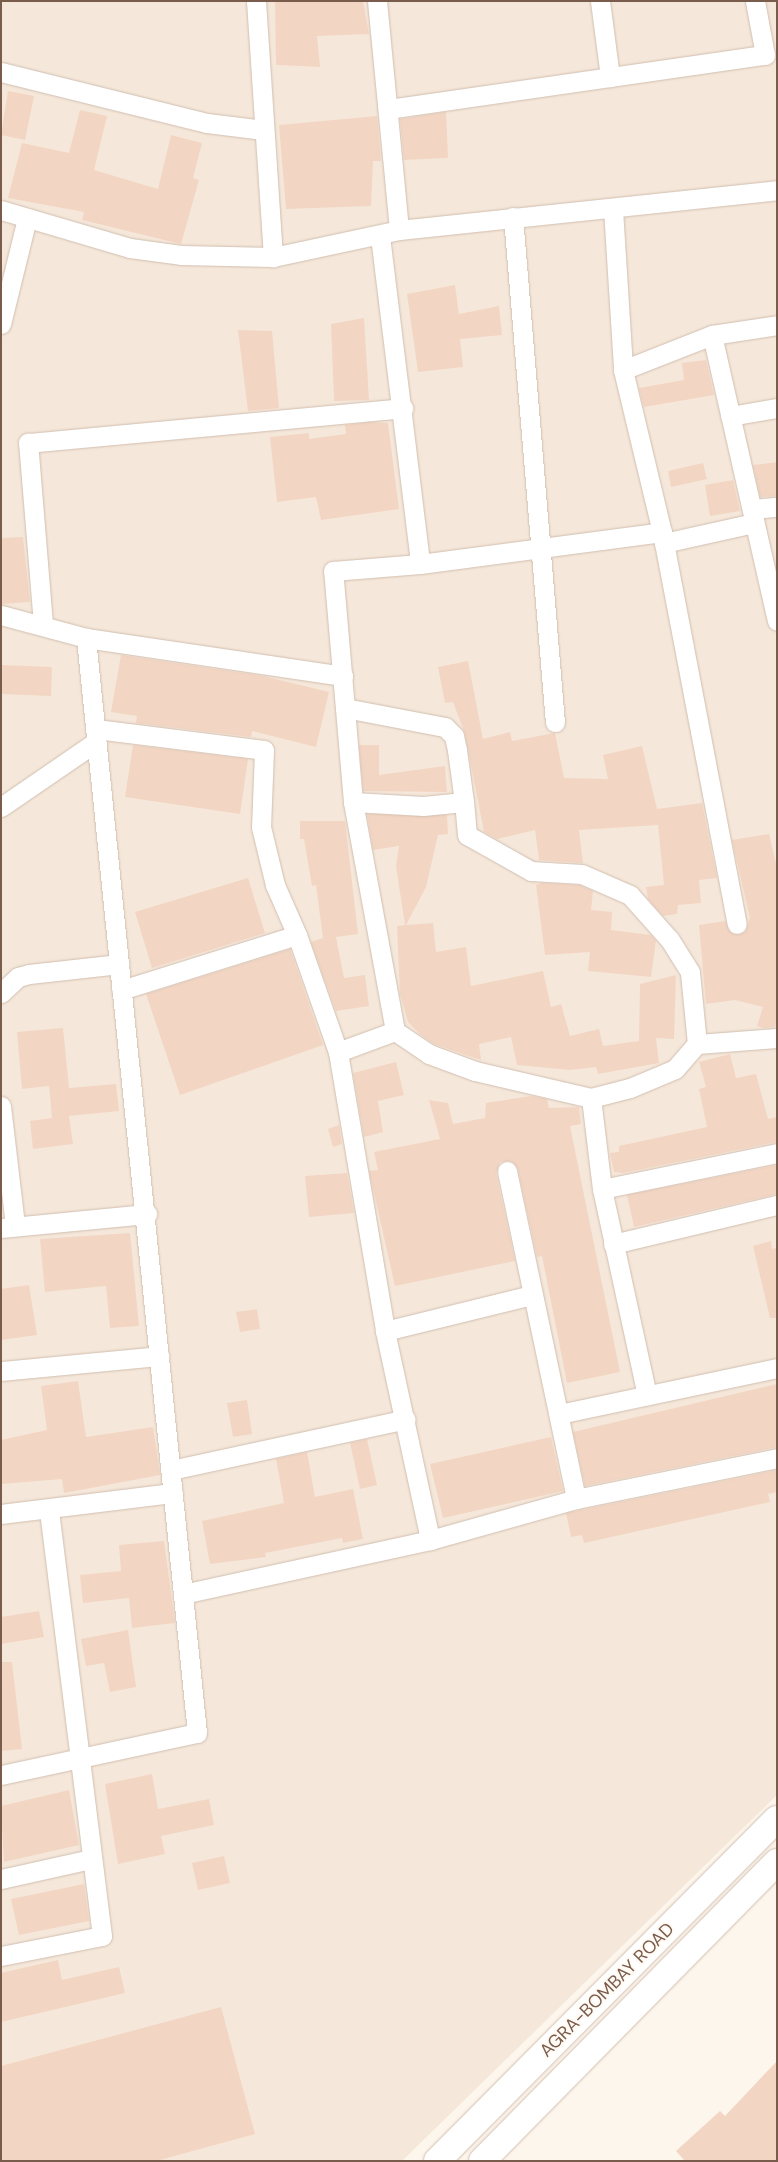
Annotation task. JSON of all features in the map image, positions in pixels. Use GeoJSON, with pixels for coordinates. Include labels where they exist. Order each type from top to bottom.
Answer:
{"type":"FeatureCollection","features":[{"type":"Feature","properties":{"kind":"main road","name":"AGRA-BOMBAY ROAD"},"geometry":{"type":"LineString","coordinates":[[437,2161],[777,1819]]}},
{"type":"Feature","properties":{"kind":"main road","name":"AGRA-BOMBAY ROAD"},"geometry":{"type":"LineString","coordinates":[[482,2161],[777,1862]]}},
{"type":"Feature","properties":{"kind":"street"},"geometry":{"type":"LineString","coordinates":[[256,1],[273,257]]}},
{"type":"Feature","properties":{"kind":"street"},"geometry":{"type":"LineString","coordinates":[[377,1],[399,230]]}},
{"type":"Feature","properties":{"kind":"street"},"geometry":{"type":"LineString","coordinates":[[600,1],[610,77]]}},
{"type":"Feature","properties":{"kind":"street"},"geometry":{"type":"LineString","coordinates":[[388,109],[765,55],[754,1]]}},
{"type":"Feature","properties":{"kind":"street"},"geometry":{"type":"LineString","coordinates":[[1,72],[207,123],[264,130]]}},
{"type":"Feature","properties":{"kind":"street"},"geometry":{"type":"LineString","coordinates":[[1,210],[130,248],[181,255],[273,257],[380,236],[399,230],[513,217],[613,209],[777,190]]}},
{"type":"Feature","properties":{"kind":"street"},"geometry":{"type":"LineString","coordinates":[[613,209],[624,370],[663,537],[737,924]]}},
{"type":"Feature","properties":{"kind":"street"},"geometry":{"type":"LineString","coordinates":[[513,217],[555,722]]}},
{"type":"Feature","properties":{"kind":"street"},"geometry":{"type":"LineString","coordinates":[[1,324],[27,218]]}},
{"type":"Feature","properties":{"kind":"street"},"geometry":{"type":"LineString","coordinates":[[380,236],[403,408],[420,564]]}},
{"type":"Feature","properties":{"kind":"street"},"geometry":{"type":"LineString","coordinates":[[624,370],[712,335],[777,325]]}},
{"type":"Feature","properties":{"kind":"street"},"geometry":{"type":"LineString","coordinates":[[712,335],[777,621]]}},
{"type":"Feature","properties":{"kind":"street"},"geometry":{"type":"LineString","coordinates":[[43,624],[28,443],[403,408]]}},
{"type":"Feature","properties":{"kind":"street"},"geometry":{"type":"LineString","coordinates":[[730,416],[777,408]]}},
{"type":"Feature","properties":{"kind":"street"},"geometry":{"type":"LineString","coordinates":[[777,507],[753,516],[663,537],[540,546],[420,564],[333,571],[353,802],[395,1031],[429,1054],[475,1071],[591,1098],[630,1088],[675,1069],[697,1044],[777,1038]]}},
{"type":"Feature","properties":{"kind":"street"},"geometry":{"type":"LineString","coordinates":[[1,615],[43,624],[86,638],[343,676]]}},
{"type":"Feature","properties":{"kind":"street"},"geometry":{"type":"LineString","coordinates":[[1,1775],[78,1761],[197,1733],[159,1356],[147,1214],[121,990],[86,638]]}},
{"type":"Feature","properties":{"kind":"street"},"geometry":{"type":"LineString","coordinates":[[345,708],[445,727],[454,736],[467,836],[531,871],[582,874],[630,895],[669,939],[690,972],[697,1044]]}},
{"type":"Feature","properties":{"kind":"street"},"geometry":{"type":"LineString","coordinates":[[1,807],[97,735],[264,750],[262,827],[275,886],[297,935],[338,1052],[385,1331],[406,1419],[430,1540]]}},
{"type":"Feature","properties":{"kind":"street"},"geometry":{"type":"LineString","coordinates":[[353,802],[423,806],[464,802]]}},
{"type":"Feature","properties":{"kind":"street"},"geometry":{"type":"LineString","coordinates":[[121,990],[297,935]]}},
{"type":"Feature","properties":{"kind":"street"},"geometry":{"type":"LineString","coordinates":[[1,993],[18,977],[29,974],[119,964]]}},
{"type":"Feature","properties":{"kind":"street"},"geometry":{"type":"LineString","coordinates":[[338,1052],[395,1031]]}},
{"type":"Feature","properties":{"kind":"street"},"geometry":{"type":"LineString","coordinates":[[591,1098],[602,1189],[648,1396]]}},
{"type":"Feature","properties":{"kind":"street"},"geometry":{"type":"LineString","coordinates":[[1,1106],[8,1227],[147,1214]]}},
{"type":"Feature","properties":{"kind":"street"},"geometry":{"type":"LineString","coordinates":[[602,1189],[777,1153]]}},
{"type":"Feature","properties":{"kind":"street"},"geometry":{"type":"LineString","coordinates":[[507,1171],[576,1498]]}},
{"type":"Feature","properties":{"kind":"street"},"geometry":{"type":"LineString","coordinates":[[613,1244],[777,1205]]}},
{"type":"Feature","properties":{"kind":"street"},"geometry":{"type":"LineString","coordinates":[[385,1331],[532,1295]]}},
{"type":"Feature","properties":{"kind":"street"},"geometry":{"type":"LineString","coordinates":[[1,1371],[159,1356]]}},
{"type":"Feature","properties":{"kind":"street"},"geometry":{"type":"LineString","coordinates":[[559,1414],[777,1368]]}},
{"type":"Feature","properties":{"kind":"street"},"geometry":{"type":"LineString","coordinates":[[170,1470],[406,1419]]}},
{"type":"Feature","properties":{"kind":"street"},"geometry":{"type":"LineString","coordinates":[[183,1594],[430,1540],[576,1498],[777,1458]]}},
{"type":"Feature","properties":{"kind":"street"},"geometry":{"type":"LineString","coordinates":[[1,1514],[49,1510],[173,1493]]}},
{"type":"Feature","properties":{"kind":"street"},"geometry":{"type":"LineString","coordinates":[[1,1956],[102,1936],[78,1761],[49,1510]]}},
{"type":"Feature","properties":{"kind":"street"},"geometry":{"type":"LineString","coordinates":[[1,1879],[92,1859]]}},
{"type":"Feature","properties":{"kind":"shaded area"},"geometry":{"type":"Polygon","coordinates":[[[1,1],[777,1],[777,1795],[402,2161],[1,2161],[1,1]]]}},
{"type":"Feature","properties":{"kind":"building"},"geometry":{"type":"Polygon","coordinates":[[[275,1],[363,1],[369,34],[317,36],[320,67],[276,65],[275,1]]]}},
{"type":"Feature","properties":{"kind":"building"},"geometry":{"type":"Polygon","coordinates":[[[8,91],[34,96],[25,140],[1,135],[8,91]]]}},
{"type":"Feature","properties":{"kind":"building"},"geometry":{"type":"Polygon","coordinates":[[[80,110],[107,116],[94,170],[158,189],[171,135],[202,143],[193,178],[199,180],[181,244],[82,220],[84,212],[8,198],[22,143],[69,153],[80,110]]]}},
{"type":"Feature","properties":{"kind":"building"},"geometry":{"type":"Polygon","coordinates":[[[446,112],[448,158],[404,160],[400,119],[446,112]]]}},
{"type":"Feature","properties":{"kind":"building"},"geometry":{"type":"Polygon","coordinates":[[[377,116],[381,161],[373,161],[371,206],[286,209],[279,125],[377,116]]]}},
{"type":"Feature","properties":{"kind":"building"},"geometry":{"type":"Polygon","coordinates":[[[455,285],[459,314],[499,306],[502,335],[460,339],[463,367],[418,372],[407,294],[455,285]]]}},
{"type":"Feature","properties":{"kind":"building"},"geometry":{"type":"Polygon","coordinates":[[[364,318],[369,400],[334,401],[331,324],[364,318]]]}},
{"type":"Feature","properties":{"kind":"building"},"geometry":{"type":"Polygon","coordinates":[[[238,330],[272,331],[279,408],[248,411],[238,330]]]}},
{"type":"Feature","properties":{"kind":"building"},"geometry":{"type":"Polygon","coordinates":[[[706,360],[714,395],[644,407],[639,388],[684,380],[682,363],[706,360]]]}},
{"type":"Feature","properties":{"kind":"building"},"geometry":{"type":"Polygon","coordinates":[[[371,422],[388,423],[399,509],[321,520],[316,497],[277,502],[270,437],[309,433],[309,439],[346,434],[345,425],[371,422]]]}},
{"type":"Feature","properties":{"kind":"building"},"geometry":{"type":"Polygon","coordinates":[[[777,462],[777,496],[760,497],[753,465],[777,462]]]}},
{"type":"Feature","properties":{"kind":"building"},"geometry":{"type":"Polygon","coordinates":[[[703,463],[707,479],[671,487],[668,471],[703,463]]]}},
{"type":"Feature","properties":{"kind":"building"},"geometry":{"type":"Polygon","coordinates":[[[733,480],[740,511],[710,516],[705,485],[733,480]]]}},
{"type":"Feature","properties":{"kind":"building"},"geometry":{"type":"Polygon","coordinates":[[[23,537],[30,602],[1,604],[1,538],[23,537]]]}},
{"type":"Feature","properties":{"kind":"building"},"geometry":{"type":"Polygon","coordinates":[[[121,655],[263,676],[329,692],[316,747],[252,731],[251,737],[136,723],[137,716],[111,712],[121,655]]]}},
{"type":"Feature","properties":{"kind":"building"},"geometry":{"type":"Polygon","coordinates":[[[468,661],[483,739],[510,732],[512,741],[555,733],[564,778],[608,779],[603,755],[642,746],[657,809],[702,803],[717,878],[699,880],[701,903],[678,905],[677,914],[663,916],[648,899],[646,887],[664,885],[658,825],[579,830],[583,863],[539,860],[535,830],[497,839],[484,832],[465,734],[453,702],[445,703],[438,667],[468,661]]]}},
{"type":"Feature","properties":{"kind":"building"},"geometry":{"type":"Polygon","coordinates":[[[1,665],[52,667],[51,696],[1,694],[1,665]]]}},
{"type":"Feature","properties":{"kind":"building"},"geometry":{"type":"Polygon","coordinates":[[[133,745],[248,759],[240,814],[125,797],[133,745]]]}},
{"type":"Feature","properties":{"kind":"building"},"geometry":{"type":"Polygon","coordinates":[[[359,745],[379,745],[379,775],[445,766],[447,792],[363,791],[359,745]]]}},
{"type":"Feature","properties":{"kind":"building"},"geometry":{"type":"Polygon","coordinates":[[[367,814],[447,815],[448,834],[438,835],[426,887],[406,925],[433,923],[436,952],[466,947],[471,986],[543,971],[551,1007],[561,1004],[570,1036],[599,1029],[603,1046],[639,1041],[640,984],[676,975],[674,1039],[656,1038],[659,1063],[598,1074],[596,1067],[570,1070],[517,1065],[511,1037],[479,1044],[481,1060],[434,1044],[421,1035],[408,1022],[400,993],[397,926],[405,925],[396,866],[399,846],[373,850],[367,814]]]}},
{"type":"Feature","properties":{"kind":"building"},"geometry":{"type":"Polygon","coordinates":[[[300,821],[345,821],[358,934],[336,937],[344,978],[365,975],[369,1006],[336,1011],[311,942],[323,938],[316,885],[312,886],[304,839],[300,839],[300,821]]]}},
{"type":"Feature","properties":{"kind":"building"},"geometry":{"type":"Polygon","coordinates":[[[769,834],[777,868],[777,1021],[775,1027],[763,1028],[757,1026],[763,1007],[735,1000],[706,1004],[699,925],[725,921],[733,934],[745,932],[750,918],[732,840],[769,834]]]}},
{"type":"Feature","properties":{"kind":"building"},"geometry":{"type":"Polygon","coordinates":[[[248,878],[265,933],[152,968],[135,912],[248,878]]]}},
{"type":"Feature","properties":{"kind":"building"},"geometry":{"type":"Polygon","coordinates":[[[542,883],[579,885],[593,891],[591,910],[612,912],[611,930],[651,935],[656,941],[651,977],[588,971],[590,952],[545,955],[536,885],[542,883]]]}},
{"type":"Feature","properties":{"kind":"building"},"geometry":{"type":"Polygon","coordinates":[[[290,949],[323,1045],[180,1095],[146,994],[290,949]]]}},
{"type":"Feature","properties":{"kind":"building"},"geometry":{"type":"Polygon","coordinates":[[[63,1028],[69,1088],[116,1084],[119,1111],[69,1116],[73,1144],[33,1149],[30,1121],[52,1118],[49,1086],[22,1089],[17,1032],[63,1028]]]}},
{"type":"Feature","properties":{"kind":"building"},"geometry":{"type":"Polygon","coordinates":[[[730,1054],[736,1078],[756,1074],[768,1119],[777,1117],[777,1142],[623,1173],[614,1172],[610,1153],[619,1152],[619,1146],[707,1127],[699,1089],[706,1087],[699,1062],[730,1054]]]}},
{"type":"Feature","properties":{"kind":"building"},"geometry":{"type":"Polygon","coordinates":[[[396,1062],[404,1095],[378,1101],[383,1132],[364,1137],[353,1073],[396,1062]]]}},
{"type":"Feature","properties":{"kind":"building"},"geometry":{"type":"Polygon","coordinates":[[[531,1096],[547,1099],[549,1108],[579,1107],[581,1124],[570,1126],[620,1372],[567,1383],[542,1256],[537,1257],[518,1169],[511,1161],[500,1162],[496,1173],[515,1261],[395,1286],[369,1171],[378,1170],[374,1152],[440,1139],[429,1100],[448,1103],[453,1124],[485,1118],[486,1103],[531,1096]]]}},
{"type":"Feature","properties":{"kind":"building"},"geometry":{"type":"Polygon","coordinates":[[[339,1125],[342,1144],[333,1147],[328,1129],[339,1125]]]}},
{"type":"Feature","properties":{"kind":"building"},"geometry":{"type":"Polygon","coordinates":[[[777,1165],[777,1194],[634,1227],[627,1195],[777,1165]]]}},
{"type":"Feature","properties":{"kind":"building"},"geometry":{"type":"Polygon","coordinates":[[[347,1173],[354,1213],[309,1217],[305,1176],[347,1173]]]}},
{"type":"Feature","properties":{"kind":"building"},"geometry":{"type":"Polygon","coordinates":[[[130,1233],[139,1326],[110,1328],[106,1286],[45,1292],[40,1239],[130,1233]]]}},
{"type":"Feature","properties":{"kind":"building"},"geometry":{"type":"Polygon","coordinates":[[[771,1241],[772,1249],[777,1248],[777,1318],[770,1318],[753,1246],[771,1241]]]}},
{"type":"Feature","properties":{"kind":"building"},"geometry":{"type":"Polygon","coordinates":[[[29,1285],[37,1335],[1,1340],[1,1289],[29,1285]]]}},
{"type":"Feature","properties":{"kind":"building"},"geometry":{"type":"Polygon","coordinates":[[[257,1309],[260,1329],[240,1332],[236,1312],[257,1309]]]}},
{"type":"Feature","properties":{"kind":"building"},"geometry":{"type":"Polygon","coordinates":[[[78,1381],[86,1437],[153,1427],[160,1475],[64,1493],[62,1479],[1,1484],[1,1440],[47,1430],[41,1386],[78,1381]]]}},
{"type":"Feature","properties":{"kind":"building"},"geometry":{"type":"Polygon","coordinates":[[[777,1384],[777,1447],[585,1486],[573,1432],[777,1384]]]}},
{"type":"Feature","properties":{"kind":"building"},"geometry":{"type":"Polygon","coordinates":[[[247,1400],[252,1434],[233,1437],[227,1403],[247,1400]]]}},
{"type":"Feature","properties":{"kind":"building"},"geometry":{"type":"Polygon","coordinates":[[[551,1437],[563,1491],[443,1518],[430,1464],[551,1437]]]}},
{"type":"Feature","properties":{"kind":"building"},"geometry":{"type":"Polygon","coordinates":[[[367,1439],[377,1485],[360,1489],[350,1443],[367,1439]]]}},
{"type":"Feature","properties":{"kind":"building"},"geometry":{"type":"Polygon","coordinates":[[[307,1452],[315,1497],[353,1489],[363,1539],[343,1543],[342,1538],[265,1553],[266,1557],[210,1564],[202,1521],[284,1503],[276,1459],[307,1452]]]}},
{"type":"Feature","properties":{"kind":"building"},"geometry":{"type":"Polygon","coordinates":[[[777,1470],[777,1492],[768,1494],[770,1502],[584,1543],[582,1535],[571,1537],[566,1513],[777,1470]]]}},
{"type":"Feature","properties":{"kind":"building"},"geometry":{"type":"Polygon","coordinates":[[[164,1541],[175,1623],[132,1628],[129,1598],[83,1603],[80,1575],[121,1571],[119,1545],[164,1541]]]}},
{"type":"Feature","properties":{"kind":"building"},"geometry":{"type":"Polygon","coordinates":[[[39,1611],[44,1637],[1,1644],[1,1617],[39,1611]]]}},
{"type":"Feature","properties":{"kind":"building"},"geometry":{"type":"Polygon","coordinates":[[[128,1630],[136,1687],[110,1692],[104,1663],[86,1666],[81,1639],[128,1630]]]}},
{"type":"Feature","properties":{"kind":"building"},"geometry":{"type":"Polygon","coordinates":[[[1,1662],[12,1662],[22,1749],[1,1751],[1,1662]]]}},
{"type":"Feature","properties":{"kind":"building"},"geometry":{"type":"Polygon","coordinates":[[[152,1774],[158,1809],[209,1799],[214,1825],[161,1836],[165,1854],[118,1864],[105,1784],[152,1774]]]}},
{"type":"Feature","properties":{"kind":"building"},"geometry":{"type":"Polygon","coordinates":[[[69,1790],[79,1845],[4,1862],[1,1806],[69,1790]]]}},
{"type":"Feature","properties":{"kind":"building"},"geometry":{"type":"Polygon","coordinates":[[[224,1856],[230,1883],[198,1890],[192,1863],[224,1856]]]}},
{"type":"Feature","properties":{"kind":"building"},"geometry":{"type":"Polygon","coordinates":[[[84,1884],[89,1921],[19,1935],[11,1899],[84,1884]]]}},
{"type":"Feature","properties":{"kind":"building"},"geometry":{"type":"Polygon","coordinates":[[[58,1960],[62,1980],[119,1967],[125,1993],[1,2022],[1,1973],[58,1960]]]}},
{"type":"Feature","properties":{"kind":"building"},"geometry":{"type":"Polygon","coordinates":[[[221,2007],[255,2134],[156,2161],[1,2161],[1,2066],[221,2007]]]}},
{"type":"Feature","properties":{"kind":"building"},"geometry":{"type":"Polygon","coordinates":[[[777,2061],[777,2161],[685,2161],[676,2151],[720,2111],[725,2116],[777,2061]]]}}]}
